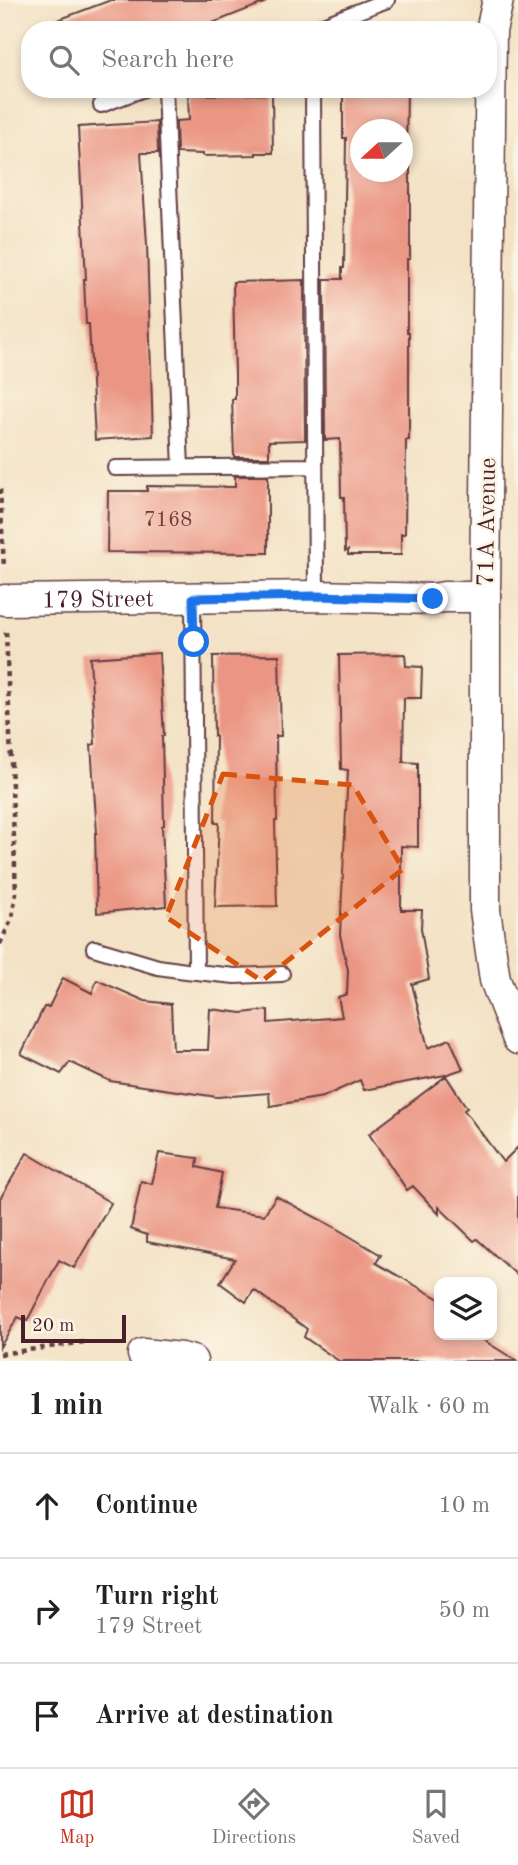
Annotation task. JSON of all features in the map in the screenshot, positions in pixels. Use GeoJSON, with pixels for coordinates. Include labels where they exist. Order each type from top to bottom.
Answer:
{"type":"FeatureCollection","features":[{"type":"Feature","properties":{"kind":"street","name":"71A Avenue"},"geometry":{"type":"LineString","coordinates":[[493,21],[498,0]]}},
{"type":"Feature","properties":{"kind":"street","name":"71A Avenue"},"geometry":{"type":"LineString","coordinates":[[490,98],[485,910],[495,980],[518,1039]]}},
{"type":"Feature","properties":{"kind":"street","name":"179 Street"},"geometry":{"type":"LineString","coordinates":[[4,600],[485,597]]}},
{"type":"Feature","properties":{"kind":"street"},"geometry":{"type":"LineString","coordinates":[[143,1354],[192,1361]]}},
{"type":"Feature","properties":{"kind":"lane"},"geometry":{"type":"LineString","coordinates":[[333,21],[387,0]]}},
{"type":"Feature","properties":{"kind":"lane"},"geometry":{"type":"LineString","coordinates":[[101,105],[120,98]]}},
{"type":"Feature","properties":{"kind":"lane"},"geometry":{"type":"LineString","coordinates":[[165,98],[181,468]]}},
{"type":"Feature","properties":{"kind":"lane"},"geometry":{"type":"LineString","coordinates":[[313,98],[316,596]]}},
{"type":"Feature","properties":{"kind":"lane"},"geometry":{"type":"LineString","coordinates":[[115,468],[315,467]]}},
{"type":"Feature","properties":{"kind":"lane"},"geometry":{"type":"LineString","coordinates":[[193,598],[196,972]]}},
{"type":"Feature","properties":{"kind":"lane"},"geometry":{"type":"LineString","coordinates":[[94,948],[158,967],[235,976],[282,974]]}},
{"type":"Feature","properties":{"kind":"path"},"geometry":{"type":"LineString","coordinates":[[0,489],[16,892],[12,918],[0,944]]}},
{"type":"Feature","properties":{"kind":"path"},"geometry":{"type":"LineString","coordinates":[[0,1354],[85,1342]]}},
{"type":"Feature","properties":{"kind":"highlighted area"},"geometry":{"type":"Polygon","coordinates":[[[223,774],[353,785],[403,869],[262,981],[166,917],[223,774]]]}},
{"type":"Feature","properties":{"kind":"building"},"geometry":{"type":"Polygon","coordinates":[[[111,0],[266,0],[218,21],[55,21],[111,0]]]}},
{"type":"Feature","properties":{"kind":"building"},"geometry":{"type":"Polygon","coordinates":[[[188,98],[272,98],[273,153],[203,156],[177,153],[176,121],[189,120],[188,98]]]}},
{"type":"Feature","properties":{"kind":"building"},"geometry":{"type":"Polygon","coordinates":[[[343,98],[407,98],[407,119],[350,119],[350,182],[410,182],[410,259],[407,259],[409,440],[406,440],[405,534],[401,534],[401,555],[348,555],[348,550],[345,551],[340,439],[325,440],[324,279],[342,279],[346,138],[343,138],[343,98]]]}},
{"type":"Feature","properties":{"kind":"building"},"geometry":{"type":"Polygon","coordinates":[[[157,122],[158,153],[141,153],[153,436],[95,440],[89,324],[86,324],[78,127],[157,122]]]}},
{"type":"Feature","properties":{"kind":"building"},"geometry":{"type":"Polygon","coordinates":[[[304,280],[305,440],[269,441],[269,457],[234,457],[233,282],[304,280]]]}},
{"type":"Feature","properties":{"kind":"building"},"geometry":{"type":"Polygon","coordinates":[[[235,476],[268,476],[268,553],[107,552],[108,491],[147,491],[147,486],[235,487],[235,476]]]}},
{"type":"Feature","properties":{"kind":"building"},"geometry":{"type":"Polygon","coordinates":[[[159,653],[164,736],[162,826],[166,906],[97,913],[97,833],[91,745],[95,744],[90,658],[159,653]]]}},
{"type":"Feature","properties":{"kind":"building"},"geometry":{"type":"Polygon","coordinates":[[[405,654],[406,666],[422,667],[421,698],[404,698],[403,762],[418,763],[418,847],[401,846],[401,910],[422,910],[421,928],[429,979],[412,984],[428,1048],[450,1039],[463,1069],[445,1075],[364,1090],[360,1080],[323,1097],[270,1106],[269,1093],[217,1097],[110,1081],[70,1062],[61,1074],[21,1054],[44,1007],[49,1007],[63,978],[92,993],[97,980],[145,1001],[171,1004],[173,1050],[208,1050],[210,1009],[242,1013],[268,1010],[268,1023],[342,1017],[338,997],[347,994],[348,970],[340,935],[348,770],[341,769],[339,655],[405,654]]]}},
{"type":"Feature","properties":{"kind":"building"},"geometry":{"type":"Polygon","coordinates":[[[279,655],[281,736],[276,736],[275,821],[277,906],[215,907],[219,823],[215,823],[213,656],[279,655]]]}},
{"type":"Feature","properties":{"kind":"building"},"geometry":{"type":"Polygon","coordinates":[[[446,1076],[467,1108],[464,1110],[503,1162],[518,1147],[518,1276],[477,1239],[474,1241],[439,1207],[439,1214],[413,1186],[407,1190],[369,1134],[446,1076]]]}},
{"type":"Feature","properties":{"kind":"building"},"geometry":{"type":"Polygon","coordinates":[[[27,1153],[111,1203],[74,1268],[59,1260],[27,1321],[18,1317],[0,1347],[0,1199],[27,1153]]]}},
{"type":"Feature","properties":{"kind":"building"},"geometry":{"type":"Polygon","coordinates":[[[159,1153],[198,1158],[197,1167],[222,1173],[215,1208],[264,1215],[276,1196],[381,1255],[376,1263],[434,1296],[434,1340],[483,1340],[517,1361],[339,1361],[304,1337],[307,1329],[254,1290],[246,1302],[220,1283],[235,1259],[147,1242],[147,1235],[131,1229],[141,1181],[152,1184],[159,1153]]]}},
{"type":"Feature","properties":{"kind":"route"},"geometry":{"type":"LineString","coordinates":[[194,642],[193,598],[316,596],[433,599]]}}]}
